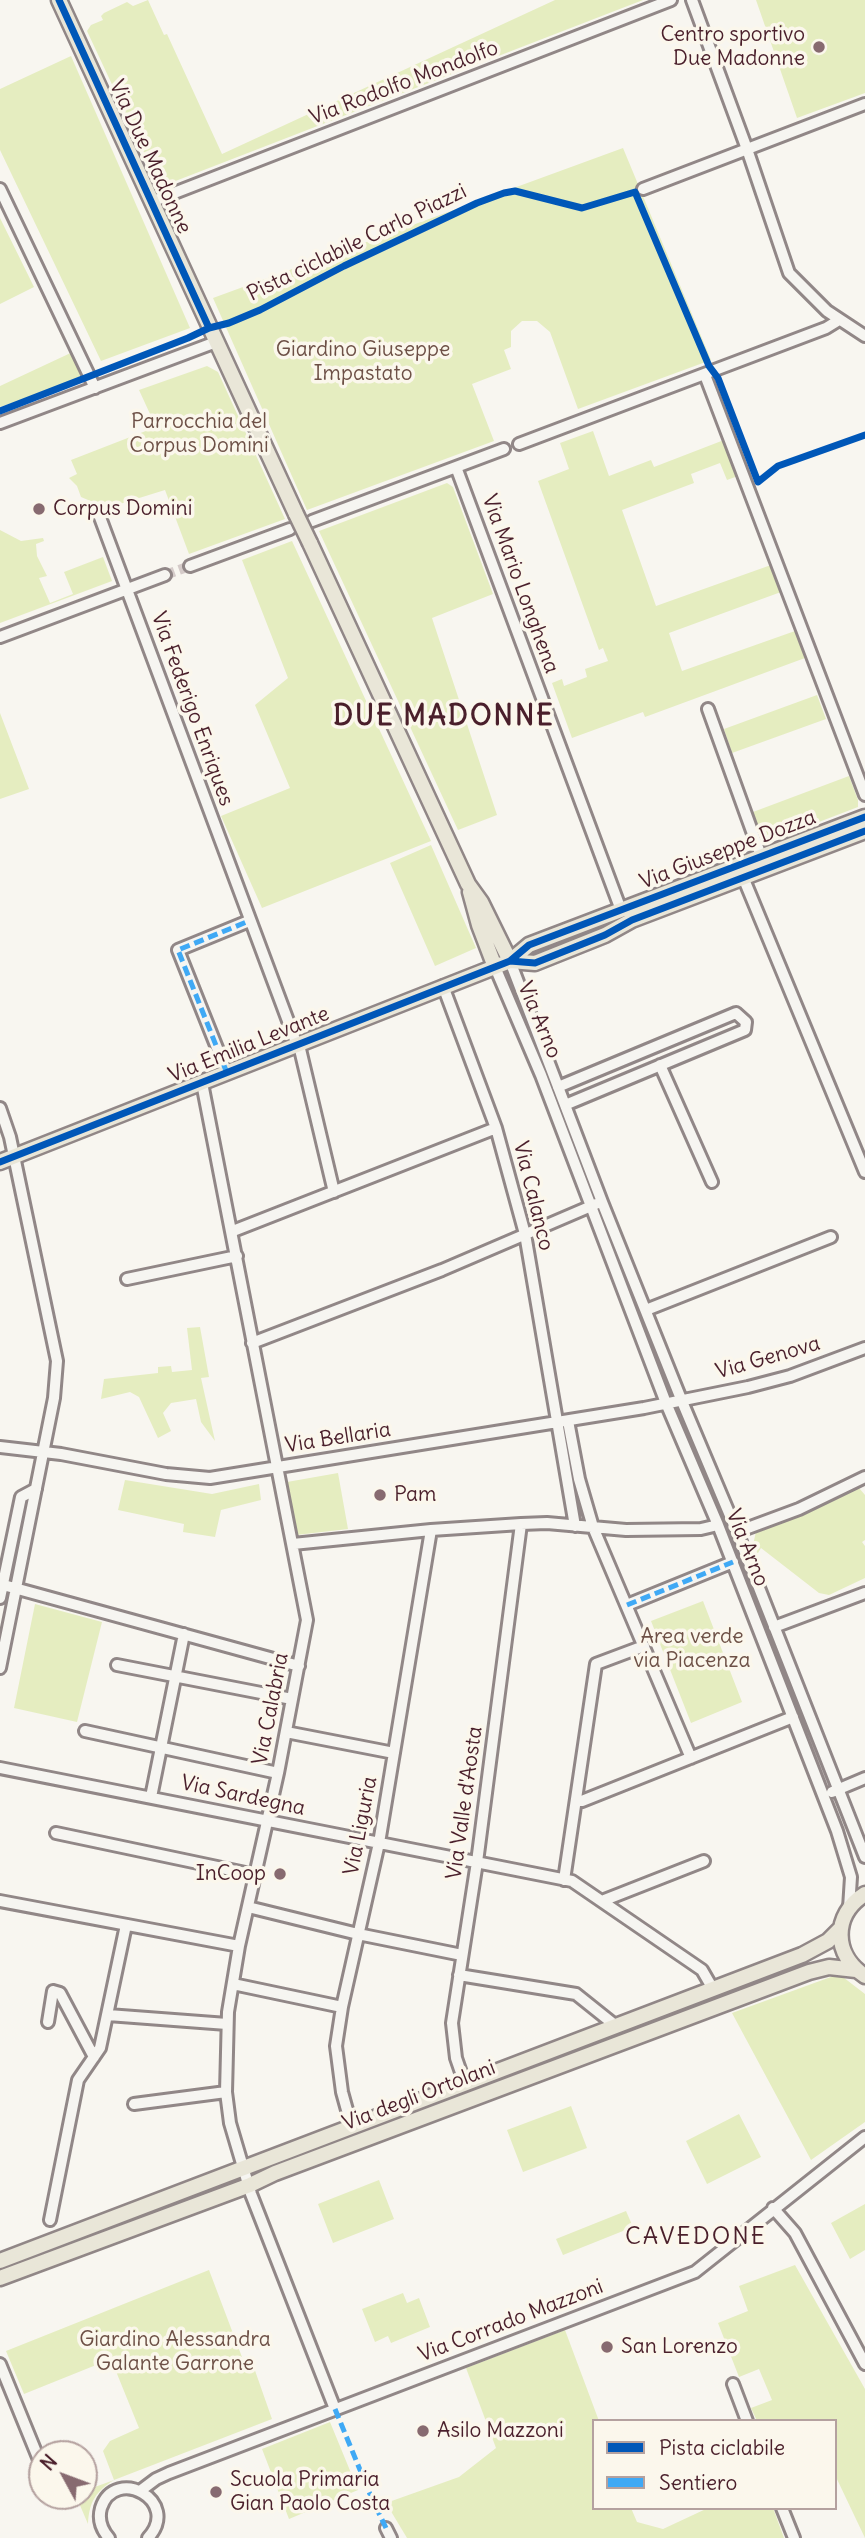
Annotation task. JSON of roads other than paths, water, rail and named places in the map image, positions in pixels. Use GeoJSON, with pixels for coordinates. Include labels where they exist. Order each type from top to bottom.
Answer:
{"type":"FeatureCollection","features":[{"type":"Feature","properties":{"kind":"main road","name":"Via Due Madonne"},"geometry":{"type":"LineString","coordinates":[[59,0],[468,884],[479,925],[495,967]]}},
{"type":"Feature","properties":{"kind":"main road","name":"Via Giuseppe Dozza"},"geometry":{"type":"LineString","coordinates":[[510,961],[536,963],[605,935],[626,915],[761,856],[865,817]]}},
{"type":"Feature","properties":{"kind":"main road","name":"Via Giuseppe Dozza"},"geometry":{"type":"LineString","coordinates":[[510,961],[529,945],[604,917],[626,915],[743,877],[865,831]]}},
{"type":"Feature","properties":{"kind":"main road","name":"Via Due Madonne"},"geometry":{"type":"LineString","coordinates":[[468,884],[481,902],[510,961]]}},
{"type":"Feature","properties":{"kind":"main road","name":"Via Emilia Levante"},"geometry":{"type":"LineString","coordinates":[[7,1159],[510,961]]}},
{"type":"Feature","properties":{"kind":"main road"},"geometry":{"type":"LineString","coordinates":[[860,1973],[843,1951],[840,1930],[849,1908],[865,1894]]}},
{"type":"Feature","properties":{"kind":"main road","name":"Via degli Ortolani"},"geometry":{"type":"LineString","coordinates":[[0,2261],[816,1949],[840,1930]]}},
{"type":"Feature","properties":{"kind":"main road","name":"Via degli Ortolani"},"geometry":{"type":"LineString","coordinates":[[0,2278],[809,1972],[829,1966],[860,1973]]}},
{"type":"Feature","properties":{"kind":"street","name":"Via Rodolfo Mondolfo"},"geometry":{"type":"LineString","coordinates":[[151,202],[671,0]]}},
{"type":"Feature","properties":{"kind":"street"},"geometry":{"type":"LineString","coordinates":[[692,0],[789,273],[839,320],[865,336]]}},
{"type":"Feature","properties":{"kind":"street"},"geometry":{"type":"LineString","coordinates":[[643,189],[865,104]]}},
{"type":"Feature","properties":{"kind":"street"},"geometry":{"type":"LineString","coordinates":[[0,189],[95,388]]}},
{"type":"Feature","properties":{"kind":"street"},"geometry":{"type":"LineString","coordinates":[[519,444],[705,375],[826,328],[839,320]]}},
{"type":"Feature","properties":{"kind":"street"},"geometry":{"type":"LineString","coordinates":[[0,423],[216,342]]}},
{"type":"Feature","properties":{"kind":"street"},"geometry":{"type":"LineString","coordinates":[[705,375],[713,390],[865,795]]}},
{"type":"Feature","properties":{"kind":"street"},"geometry":{"type":"LineString","coordinates":[[312,521],[504,449]]}},
{"type":"Feature","properties":{"kind":"street","name":"Via Mario Longhena"},"geometry":{"type":"LineString","coordinates":[[456,467],[626,915]]}},
{"type":"Feature","properties":{"kind":"street","name":"Via Federigo Enriques"},"geometry":{"type":"LineString","coordinates":[[98,512],[298,1045],[334,1192]]}},
{"type":"Feature","properties":{"kind":"street"},"geometry":{"type":"LineString","coordinates":[[190,566],[290,529]]}},
{"type":"Feature","properties":{"kind":"street"},"geometry":{"type":"LineString","coordinates":[[0,637],[165,575]]}},
{"type":"Feature","properties":{"kind":"street"},"geometry":{"type":"LineString","coordinates":[[708,709],[761,856]]}},
{"type":"Feature","properties":{"kind":"street"},"geometry":{"type":"LineString","coordinates":[[743,877],[865,1172]]}},
{"type":"Feature","properties":{"kind":"street","name":"Via Emilia Levante"},"geometry":{"type":"LineString","coordinates":[[227,1073],[178,950],[249,920]]}},
{"type":"Feature","properties":{"kind":"street","name":"Via Arno"},"geometry":{"type":"LineString","coordinates":[[510,961],[602,1202],[737,1532],[865,1857]]}},
{"type":"Feature","properties":{"kind":"street","name":"Via Arno"},"geometry":{"type":"LineString","coordinates":[[495,967],[541,1075],[666,1403],[733,1562],[823,1796],[851,1877],[849,1908]]}},
{"type":"Feature","properties":{"kind":"street","name":"Via Calanco"},"geometry":{"type":"LineString","coordinates":[[443,986],[496,1128],[525,1234],[575,1525]]}},
{"type":"Feature","properties":{"kind":"street"},"geometry":{"type":"LineString","coordinates":[[558,1087],[736,1013],[746,1022],[745,1030],[565,1105]]}},
{"type":"Feature","properties":{"kind":"street"},"geometry":{"type":"LineString","coordinates":[[660,1066],[712,1182]]}},
{"type":"Feature","properties":{"kind":"street","name":"Via Calabria"},"geometry":{"type":"LineString","coordinates":[[202,1083],[307,1620],[278,1773],[239,1946],[227,2024],[226,2092],[230,2123],[244,2169],[335,2409]]}},
{"type":"Feature","properties":{"kind":"street"},"geometry":{"type":"LineString","coordinates":[[0,1108],[10,1137],[7,1159],[57,1361],[54,1398],[0,1668]]}},
{"type":"Feature","properties":{"kind":"street"},"geometry":{"type":"LineString","coordinates":[[233,1231],[496,1128]]}},
{"type":"Feature","properties":{"kind":"street"},"geometry":{"type":"LineString","coordinates":[[252,1343],[442,1270],[602,1202]]}},
{"type":"Feature","properties":{"kind":"street"},"geometry":{"type":"LineString","coordinates":[[646,1310],[831,1237]]}},
{"type":"Feature","properties":{"kind":"street"},"geometry":{"type":"LineString","coordinates":[[127,1279],[237,1256]]}},
{"type":"Feature","properties":{"kind":"street","name":"Via Genova"},"geometry":{"type":"LineString","coordinates":[[681,1399],[769,1382],[865,1348]]}},
{"type":"Feature","properties":{"kind":"street","name":"Via Bellaria"},"geometry":{"type":"LineString","coordinates":[[0,1447],[43,1451],[210,1478],[568,1421],[681,1399]]}},
{"type":"Feature","properties":{"kind":"street"},"geometry":{"type":"LineString","coordinates":[[568,1421],[579,1479],[593,1527],[691,1758]]}},
{"type":"Feature","properties":{"kind":"street"},"geometry":{"type":"LineString","coordinates":[[737,1532],[799,1509],[865,1477]]}},
{"type":"Feature","properties":{"kind":"street"},"geometry":{"type":"LineString","coordinates":[[0,1598],[21,1497],[36,1489]]}},
{"type":"Feature","properties":{"kind":"street"},"geometry":{"type":"LineString","coordinates":[[293,1544],[521,1524],[626,1530],[701,1529],[718,1525]]}},
{"type":"Feature","properties":{"kind":"street","name":"Via Valle d'Aosta"},"geometry":{"type":"LineString","coordinates":[[465,2084],[456,2058],[452,2023],[477,1862],[521,1524]]}},
{"type":"Feature","properties":{"kind":"street","name":"Via Liguria"},"geometry":{"type":"LineString","coordinates":[[352,2127],[342,2092],[336,2046],[342,2007],[379,1843],[431,1530]]}},
{"type":"Feature","properties":{"kind":"street"},"geometry":{"type":"LineString","coordinates":[[627,1605],[733,1562]]}},
{"type":"Feature","properties":{"kind":"street"},"geometry":{"type":"LineString","coordinates":[[1,1585],[299,1666]]}},
{"type":"Feature","properties":{"kind":"street"},"geometry":{"type":"LineString","coordinates":[[774,1627],[865,1593]]}},
{"type":"Feature","properties":{"kind":"street"},"geometry":{"type":"LineString","coordinates":[[151,1797],[184,1634]]}},
{"type":"Feature","properties":{"kind":"street"},"geometry":{"type":"LineString","coordinates":[[564,1880],[596,1664],[644,1646]]}},
{"type":"Feature","properties":{"kind":"street"},"geometry":{"type":"LineString","coordinates":[[117,1665],[292,1699]]}},
{"type":"Feature","properties":{"kind":"street"},"geometry":{"type":"LineString","coordinates":[[576,1800],[582,1801],[793,1717]]}},
{"type":"Feature","properties":{"kind":"street"},"geometry":{"type":"LineString","coordinates":[[85,1731],[278,1773]]}},
{"type":"Feature","properties":{"kind":"street"},"geometry":{"type":"LineString","coordinates":[[286,1732],[394,1753]]}},
{"type":"Feature","properties":{"kind":"street","name":"Via Sardegna"},"geometry":{"type":"LineString","coordinates":[[0,1768],[572,1881],[702,1970],[713,1989]]}},
{"type":"Feature","properties":{"kind":"street"},"geometry":{"type":"LineString","coordinates":[[823,1796],[865,1778]]}},
{"type":"Feature","properties":{"kind":"street"},"geometry":{"type":"LineString","coordinates":[[56,1833],[255,1875]]}},
{"type":"Feature","properties":{"kind":"street"},"geometry":{"type":"LineString","coordinates":[[602,1901],[704,1861]]}},
{"type":"Feature","properties":{"kind":"street"},"geometry":{"type":"LineString","coordinates":[[0,1901],[239,1946]]}},
{"type":"Feature","properties":{"kind":"street"},"geometry":{"type":"LineString","coordinates":[[248,1908],[462,1955]]}},
{"type":"Feature","properties":{"kind":"street"},"geometry":{"type":"LineString","coordinates":[[50,2220],[78,2080],[100,2048],[126,1925]]}},
{"type":"Feature","properties":{"kind":"street"},"geometry":{"type":"LineString","coordinates":[[459,1975],[576,1994],[616,2026]]}},
{"type":"Feature","properties":{"kind":"street"},"geometry":{"type":"LineString","coordinates":[[233,1984],[342,2007]]}},
{"type":"Feature","properties":{"kind":"street"},"geometry":{"type":"LineString","coordinates":[[48,2022],[52,1991],[60,1993],[94,2057]]}},
{"type":"Feature","properties":{"kind":"street"},"geometry":{"type":"LineString","coordinates":[[108,2015],[227,2024]]}},
{"type":"Feature","properties":{"kind":"street"},"geometry":{"type":"LineString","coordinates":[[134,2104],[226,2092]]}},
{"type":"Feature","properties":{"kind":"street","name":"Via Corrado Mazzoni"},"geometry":{"type":"LineString","coordinates":[[108,2538],[99,2520],[103,2503],[116,2491],[141,2491],[169,2473],[703,2269],[773,2208],[865,2137]]}},
{"type":"Feature","properties":{"kind":"street"},"geometry":{"type":"LineString","coordinates":[[773,2208],[795,2233],[865,2364]]}},
{"type":"Feature","properties":{"kind":"street"},"geometry":{"type":"LineString","coordinates":[[0,2364],[31,2440]]}},
{"type":"Feature","properties":{"kind":"street"},"geometry":{"type":"LineString","coordinates":[[733,2384],[746,2419]]}},
{"type":"Feature","properties":{"kind":"street"},"geometry":{"type":"LineString","coordinates":[[141,2491],[153,2502],[156,2511],[155,2528],[148,2538]]}},
{"type":"Feature","properties":{"kind":"street"},"geometry":{"type":"LineString","coordinates":[[783,2510],[794,2538]]}},
{"type":"Feature","properties":{"kind":"tunnel"},"geometry":{"type":"LineString","coordinates":[[165,575],[190,566]]}},
{"type":"Feature","properties":{"kind":"place","name":"Centro sportivo Due Madonne"},"geometry":{"type":"Point","coordinates":[819,47]}},
{"type":"Feature","properties":{"kind":"place","name":"Corpus Domini"},"geometry":{"type":"Point","coordinates":[39,509]}},
{"type":"Feature","properties":{"kind":"place","name":"Pam"},"geometry":{"type":"Point","coordinates":[380,1495]}},
{"type":"Feature","properties":{"kind":"place","name":"InCoop"},"geometry":{"type":"Point","coordinates":[280,1874]}},
{"type":"Feature","properties":{"kind":"place","name":"San Lorenzo"},"geometry":{"type":"Point","coordinates":[607,2347]}},
{"type":"Feature","properties":{"kind":"place","name":"Asilo Mazzoni"},"geometry":{"type":"Point","coordinates":[423,2431]}},
{"type":"Feature","properties":{"kind":"place","name":"Scuola Primaria Gian Paolo Costa"},"geometry":{"type":"Point","coordinates":[216,2492]}},
{"type":"Feature","properties":{"kind":"district","name":"DUE MADONNE"},"geometry":{"type":"Point","coordinates":[444,717]}},
{"type":"Feature","properties":{"kind":"district","name":"CAVEDONE"},"geometry":{"type":"Point","coordinates":[696,2237]}},
{"type":"Feature","properties":{"kind":"park label","name":"Giardino Giuseppe Impastato"},"geometry":{"type":"Point","coordinates":[363,362]}},
{"type":"Feature","properties":{"kind":"park label","name":"Parrocchia del Corpus Domini"},"geometry":{"type":"Point","coordinates":[199,434]}},
{"type":"Feature","properties":{"kind":"park label","name":"Area verde via Piacenza"},"geometry":{"type":"Point","coordinates":[692,1649]}},
{"type":"Feature","properties":{"kind":"park label","name":"Giardino Alessandra Galante Garrone"},"geometry":{"type":"Point","coordinates":[175,2352]}}]}
